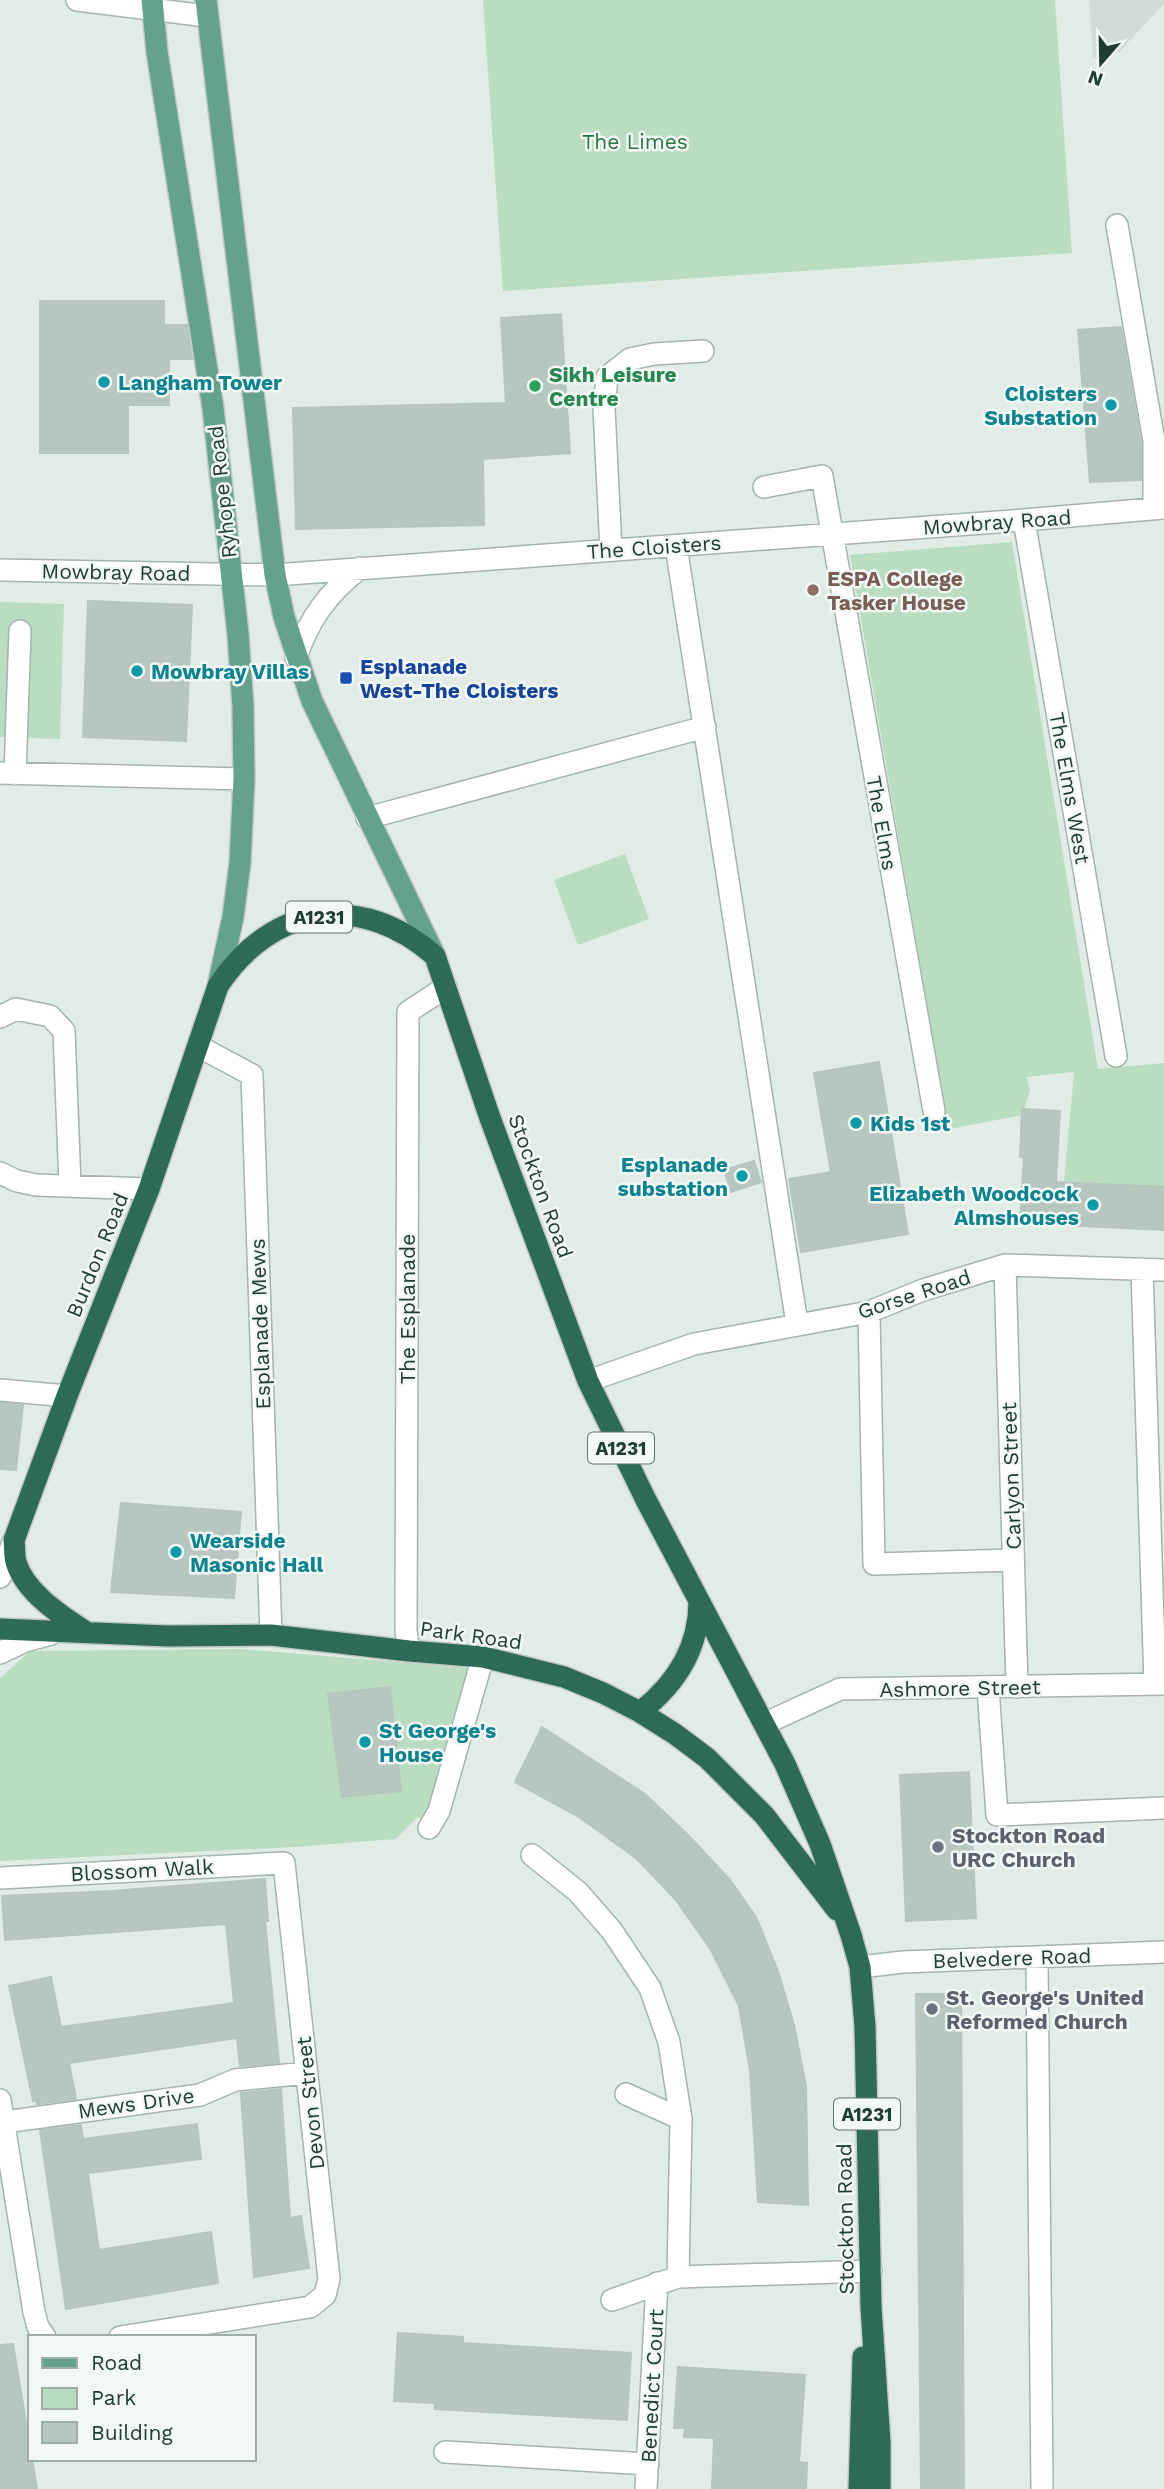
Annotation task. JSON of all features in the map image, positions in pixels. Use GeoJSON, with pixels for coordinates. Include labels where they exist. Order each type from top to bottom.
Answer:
{"type":"FeatureCollection","features":[{"type":"Feature","properties":{"kind":"highway","name":"A1231"},"geometry":{"type":"LineString","coordinates":[[218,986],[249,948],[269,933],[291,923],[315,917],[348,916],[380,922],[409,936],[435,956]]}},
{"type":"Feature","properties":{"kind":"highway","name":"Stockton Road"},"geometry":{"type":"LineString","coordinates":[[435,956],[499,1142],[588,1381],[785,1764],[816,1834],[847,1923],[860,1968],[865,2027],[870,2271],[880,2489]]}},
{"type":"Feature","properties":{"kind":"highway","name":"Burdon Road"},"geometry":{"type":"LineString","coordinates":[[14,1540],[67,1396],[149,1189],[218,986]]}},
{"type":"Feature","properties":{"kind":"highway","name":"A1231"},"geometry":{"type":"LineString","coordinates":[[0,1560],[14,1540]]}},
{"type":"Feature","properties":{"kind":"highway"},"geometry":{"type":"LineString","coordinates":[[14,1540],[16,1562],[26,1581],[58,1613],[85,1631]]}},
{"type":"Feature","properties":{"kind":"highway"},"geometry":{"type":"LineString","coordinates":[[640,1712],[665,1690],[685,1662],[696,1629],[699,1600]]}},
{"type":"Feature","properties":{"kind":"highway","name":"Park Road"},"geometry":{"type":"LineString","coordinates":[[0,1629],[168,1636],[271,1635],[483,1657],[564,1677],[640,1712],[707,1758],[764,1815],[789,1846]]}},
{"type":"Feature","properties":{"kind":"highway","name":"Stockton Road"},"geometry":{"type":"LineString","coordinates":[[789,1846],[847,1923]]}},
{"type":"Feature","properties":{"kind":"highway","name":"Stockton Road"},"geometry":{"type":"LineString","coordinates":[[859,2489],[863,2361],[872,2306]]}},
{"type":"Feature","properties":{"kind":"main road","name":"Ryhope Road"},"geometry":{"type":"LineString","coordinates":[[152,5],[213,408],[238,634],[243,707],[244,779],[236,890],[218,986]]}},
{"type":"Feature","properties":{"kind":"main road","name":"Ryhope Road"},"geometry":{"type":"LineString","coordinates":[[206,8],[275,575],[296,658],[312,701],[351,785]]}},
{"type":"Feature","properties":{"kind":"main road","name":"Stockton Road"},"geometry":{"type":"LineString","coordinates":[[351,785],[435,956]]}},
{"type":"Feature","properties":{"kind":"street"},"geometry":{"type":"LineString","coordinates":[[77,0],[206,8]]}},
{"type":"Feature","properties":{"kind":"street"},"geometry":{"type":"LineString","coordinates":[[1117,225],[1154,441],[1159,508]]}},
{"type":"Feature","properties":{"kind":"street"},"geometry":{"type":"LineString","coordinates":[[611,551],[604,408],[607,377],[630,359],[654,354],[703,351]]}},
{"type":"Feature","properties":{"kind":"street"},"geometry":{"type":"LineString","coordinates":[[764,487],[822,477],[830,535]]}},
{"type":"Feature","properties":{"kind":"street","name":"Mowbray Road"},"geometry":{"type":"LineString","coordinates":[[830,535],[1159,508]]}},
{"type":"Feature","properties":{"kind":"street","name":"The Elms West"},"geometry":{"type":"LineString","coordinates":[[1024,520],[1116,1056]]}},
{"type":"Feature","properties":{"kind":"street","name":"The Cloisters"},"geometry":{"type":"LineString","coordinates":[[275,575],[830,535]]}},
{"type":"Feature","properties":{"kind":"street","name":"The Elms"},"geometry":{"type":"LineString","coordinates":[[830,535],[934,1111]]}},
{"type":"Feature","properties":{"kind":"street"},"geometry":{"type":"LineString","coordinates":[[676,546],[797,1324]]}},
{"type":"Feature","properties":{"kind":"street"},"geometry":{"type":"LineString","coordinates":[[296,658],[311,621],[322,605],[360,568]]}},
{"type":"Feature","properties":{"kind":"street","name":"Mowbray Road"},"geometry":{"type":"LineString","coordinates":[[0,570],[275,575]]}},
{"type":"Feature","properties":{"kind":"street"},"geometry":{"type":"LineString","coordinates":[[20,631],[8,773],[244,779]]}},
{"type":"Feature","properties":{"kind":"street"},"geometry":{"type":"LineString","coordinates":[[368,818],[705,727]]}},
{"type":"Feature","properties":{"kind":"street","name":"The Esplanade"},"geometry":{"type":"LineString","coordinates":[[409,1651],[406,1631],[408,1012],[446,987]]}},
{"type":"Feature","properties":{"kind":"street"},"geometry":{"type":"LineString","coordinates":[[0,1017],[16,1009],[50,1016],[64,1031],[70,1185]]}},
{"type":"Feature","properties":{"kind":"street","name":"Esplanade Mews"},"geometry":{"type":"LineString","coordinates":[[198,1046],[252,1075],[271,1635]]}},
{"type":"Feature","properties":{"kind":"street"},"geometry":{"type":"LineString","coordinates":[[0,1173],[17,1181],[36,1185],[149,1189]]}},
{"type":"Feature","properties":{"kind":"street","name":"Gorse Road"},"geometry":{"type":"LineString","coordinates":[[588,1381],[694,1344],[869,1312],[923,1290],[1005,1265],[1164,1270]]}},
{"type":"Feature","properties":{"kind":"street","name":"Carlyon Street"},"geometry":{"type":"LineString","coordinates":[[1005,1265],[1017,1687]]}},
{"type":"Feature","properties":{"kind":"street"},"geometry":{"type":"LineString","coordinates":[[1142,1269],[1159,1684]]}},
{"type":"Feature","properties":{"kind":"street"},"geometry":{"type":"LineString","coordinates":[[869,1312],[874,1564],[1013,1560]]}},
{"type":"Feature","properties":{"kind":"street"},"geometry":{"type":"LineString","coordinates":[[0,1390],[67,1396]]}},
{"type":"Feature","properties":{"kind":"street","name":"Burdon Road"},"geometry":{"type":"LineString","coordinates":[[0,1577],[14,1540]]}},
{"type":"Feature","properties":{"kind":"street","name":"Park Road"},"geometry":{"type":"LineString","coordinates":[[0,1653],[44,1635],[85,1631]]}},
{"type":"Feature","properties":{"kind":"street"},"geometry":{"type":"LineString","coordinates":[[429,1828],[439,1811],[483,1657]]}},
{"type":"Feature","properties":{"kind":"street","name":"Ashmore Street"},"geometry":{"type":"LineString","coordinates":[[764,1724],[840,1689],[1159,1684]]}},
{"type":"Feature","properties":{"kind":"street"},"geometry":{"type":"LineString","coordinates":[[988,1688],[997,1815],[1164,1808]]}},
{"type":"Feature","properties":{"kind":"street"},"geometry":{"type":"LineString","coordinates":[[533,1855],[578,1892],[604,1922],[650,1988],[669,2042],[681,2119],[678,2277]]}},
{"type":"Feature","properties":{"kind":"street","name":"Blossom Walk"},"geometry":{"type":"LineString","coordinates":[[0,1878],[284,1863]]}},
{"type":"Feature","properties":{"kind":"street","name":"Devon Street"},"geometry":{"type":"LineString","coordinates":[[133,2335],[310,2307],[325,2295],[329,2279],[284,1863]]}},
{"type":"Feature","properties":{"kind":"street","name":"Belvedere Road"},"geometry":{"type":"LineString","coordinates":[[860,1968],[903,1962],[1164,1952]]}},
{"type":"Feature","properties":{"kind":"street"},"geometry":{"type":"LineString","coordinates":[[1037,1957],[1042,2489]]}},
{"type":"Feature","properties":{"kind":"street","name":"Mews Drive"},"geometry":{"type":"LineString","coordinates":[[5,2122],[200,2095],[235,2080],[307,2073]]}},
{"type":"Feature","properties":{"kind":"street"},"geometry":{"type":"LineString","coordinates":[[626,2094],[681,2119]]}},
{"type":"Feature","properties":{"kind":"street"},"geometry":{"type":"LineString","coordinates":[[0,2100],[34,2312],[44,2335]]}},
{"type":"Feature","properties":{"kind":"street"},"geometry":{"type":"LineString","coordinates":[[612,2300],[678,2277],[870,2271]]}},
{"type":"Feature","properties":{"kind":"street","name":"Benedict Court"},"geometry":{"type":"LineString","coordinates":[[646,2489],[657,2283]]}},
{"type":"Feature","properties":{"kind":"street"},"geometry":{"type":"LineString","coordinates":[[445,2452],[648,2464]]}},
{"type":"Feature","properties":{"kind":"shaded area"},"geometry":{"type":"Polygon","coordinates":[[[1089,0],[1164,0],[1164,4],[1119,52],[1093,58],[1089,0]]]}},
{"type":"Feature","properties":{"kind":"green space","name":"The Limes"},"geometry":{"type":"Polygon","coordinates":[[[483,0],[1055,0],[1072,253],[503,291],[483,0]]]}},
{"type":"Feature","properties":{"kind":"green space"},"geometry":{"type":"Polygon","coordinates":[[[1012,542],[1098,1069],[1164,1063],[1164,1187],[1064,1182],[1074,1072],[1027,1077],[1030,1091],[1022,1115],[945,1130],[931,1027],[850,555],[1012,542]]]}},
{"type":"Feature","properties":{"kind":"green space"},"geometry":{"type":"Polygon","coordinates":[[[0,602],[64,604],[60,739],[0,737],[0,602]]]}},
{"type":"Feature","properties":{"kind":"green space"},"geometry":{"type":"Polygon","coordinates":[[[625,854],[649,919],[578,945],[554,880],[625,854]]]}},
{"type":"Feature","properties":{"kind":"green space"},"geometry":{"type":"Polygon","coordinates":[[[242,1649],[479,1669],[429,1828],[418,1817],[396,1839],[294,1847],[0,1861],[0,1678],[30,1651],[242,1649]]]}},
{"type":"Feature","properties":{"kind":"building","name":"Langham Tower"},"geometry":{"type":"Polygon","coordinates":[[[40,301],[164,301],[164,325],[187,325],[192,359],[169,359],[169,405],[128,405],[128,453],[40,453],[40,301]]]}},
{"type":"Feature","properties":{"kind":"building"},"geometry":{"type":"Polygon","coordinates":[[[561,314],[570,453],[483,459],[484,525],[296,529],[293,408],[506,403],[501,318],[561,314]]]}},
{"type":"Feature","properties":{"kind":"building","name":"Cloisters Substation"},"geometry":{"type":"Polygon","coordinates":[[[1121,327],[1141,442],[1141,480],[1090,482],[1078,330],[1121,327]]]}},
{"type":"Feature","properties":{"kind":"building","name":"Mowbray Villas"},"geometry":{"type":"Polygon","coordinates":[[[88,601],[192,605],[186,741],[83,737],[88,601]]]}},
{"type":"Feature","properties":{"kind":"building","name":"Kids 1st"},"geometry":{"type":"Polygon","coordinates":[[[879,1062],[908,1234],[801,1252],[789,1179],[831,1172],[814,1073],[879,1062]]]}},
{"type":"Feature","properties":{"kind":"building","name":"Elizabeth Woodcock Almshouses"},"geometry":{"type":"Polygon","coordinates":[[[1022,1109],[1060,1111],[1056,1182],[1164,1187],[1164,1230],[1020,1223],[1024,1157],[1020,1157],[1022,1109]]]}},
{"type":"Feature","properties":{"kind":"building","name":"Esplanade substation"},"geometry":{"type":"Polygon","coordinates":[[[754,1161],[761,1182],[731,1192],[724,1170],[754,1161]]]}},
{"type":"Feature","properties":{"kind":"building"},"geometry":{"type":"Polygon","coordinates":[[[0,1403],[23,1405],[16,1470],[0,1469],[0,1403]]]}},
{"type":"Feature","properties":{"kind":"building","name":"Wearside Masonic Hall"},"geometry":{"type":"Polygon","coordinates":[[[121,1503],[241,1512],[234,1598],[111,1592],[121,1503]]]}},
{"type":"Feature","properties":{"kind":"building","name":"St George's House"},"geometry":{"type":"Polygon","coordinates":[[[390,1687],[401,1791],[342,1797],[328,1694],[390,1687]]]}},
{"type":"Feature","properties":{"kind":"building"},"geometry":{"type":"Polygon","coordinates":[[[542,1727],[645,1794],[730,1880],[756,1917],[778,1971],[794,2025],[806,2086],[808,2205],[758,2202],[750,2070],[739,2006],[711,1950],[675,1899],[637,1859],[579,1817],[515,1782],[542,1727]]]}},
{"type":"Feature","properties":{"kind":"building","name":"Stockton Road URC Church"},"geometry":{"type":"Polygon","coordinates":[[[969,1772],[976,1918],[906,1921],[900,1775],[969,1772]]]}},
{"type":"Feature","properties":{"kind":"building"},"geometry":{"type":"Polygon","coordinates":[[[265,1879],[268,1921],[265,1921],[279,2063],[240,2066],[237,2038],[69,2063],[76,2099],[37,2104],[36,2100],[33,2101],[9,1986],[51,1977],[61,2027],[234,2003],[226,1924],[5,1940],[2,1896],[112,1891],[265,1879]]]}},
{"type":"Feature","properties":{"kind":"building"},"geometry":{"type":"Polygon","coordinates":[[[916,1994],[961,1994],[964,2489],[921,2489],[916,1994]]]}},
{"type":"Feature","properties":{"kind":"building"},"geometry":{"type":"Polygon","coordinates":[[[281,2089],[290,2218],[301,2216],[309,2268],[254,2277],[241,2093],[281,2089]]]}},
{"type":"Feature","properties":{"kind":"building"},"geometry":{"type":"Polygon","coordinates":[[[197,2124],[201,2159],[88,2173],[99,2250],[211,2232],[218,2283],[66,2309],[40,2130],[81,2125],[83,2139],[197,2124]]]}},
{"type":"Feature","properties":{"kind":"building"},"geometry":{"type":"Polygon","coordinates":[[[398,2333],[463,2337],[463,2343],[631,2353],[627,2420],[435,2409],[435,2403],[394,2401],[398,2333]]]}},
{"type":"Feature","properties":{"kind":"building"},"geometry":{"type":"Polygon","coordinates":[[[13,2344],[28,2434],[28,2461],[32,2461],[37,2489],[0,2489],[0,2345],[13,2344]]]}},
{"type":"Feature","properties":{"kind":"building"},"geometry":{"type":"Polygon","coordinates":[[[678,2367],[805,2375],[799,2462],[807,2463],[806,2489],[712,2489],[714,2438],[684,2437],[685,2428],[674,2428],[678,2367]]]}},
{"type":"Feature","properties":{"kind":"place","name":"Langham Tower"},"geometry":{"type":"Point","coordinates":[104,382]}},
{"type":"Feature","properties":{"kind":"place","name":"Sikh Leisure Centre"},"geometry":{"type":"Point","coordinates":[535,386]}},
{"type":"Feature","properties":{"kind":"place","name":"Cloisters Substation"},"geometry":{"type":"Point","coordinates":[1111,405]}},
{"type":"Feature","properties":{"kind":"place","name":"ESPA College Tasker House"},"geometry":{"type":"Point","coordinates":[813,590]}},
{"type":"Feature","properties":{"kind":"place","name":"Mowbray Villas"},"geometry":{"type":"Point","coordinates":[137,671]}},
{"type":"Feature","properties":{"kind":"place","name":"Esplanade West-The Cloisters"},"geometry":{"type":"Point","coordinates":[346,678]}},
{"type":"Feature","properties":{"kind":"place","name":"Kids 1st"},"geometry":{"type":"Point","coordinates":[856,1123]}},
{"type":"Feature","properties":{"kind":"place","name":"Esplanade substation"},"geometry":{"type":"Point","coordinates":[742,1176]}},
{"type":"Feature","properties":{"kind":"place","name":"Elizabeth Woodcock Almshouses"},"geometry":{"type":"Point","coordinates":[1093,1205]}},
{"type":"Feature","properties":{"kind":"place","name":"Wearside Masonic Hall"},"geometry":{"type":"Point","coordinates":[176,1552]}},
{"type":"Feature","properties":{"kind":"place","name":"St George's House"},"geometry":{"type":"Point","coordinates":[365,1742]}},
{"type":"Feature","properties":{"kind":"place","name":"Stockton Road URC Church"},"geometry":{"type":"Point","coordinates":[938,1847]}},
{"type":"Feature","properties":{"kind":"place","name":"St. George's United Reformed Church"},"geometry":{"type":"Point","coordinates":[932,2009]}}]}
